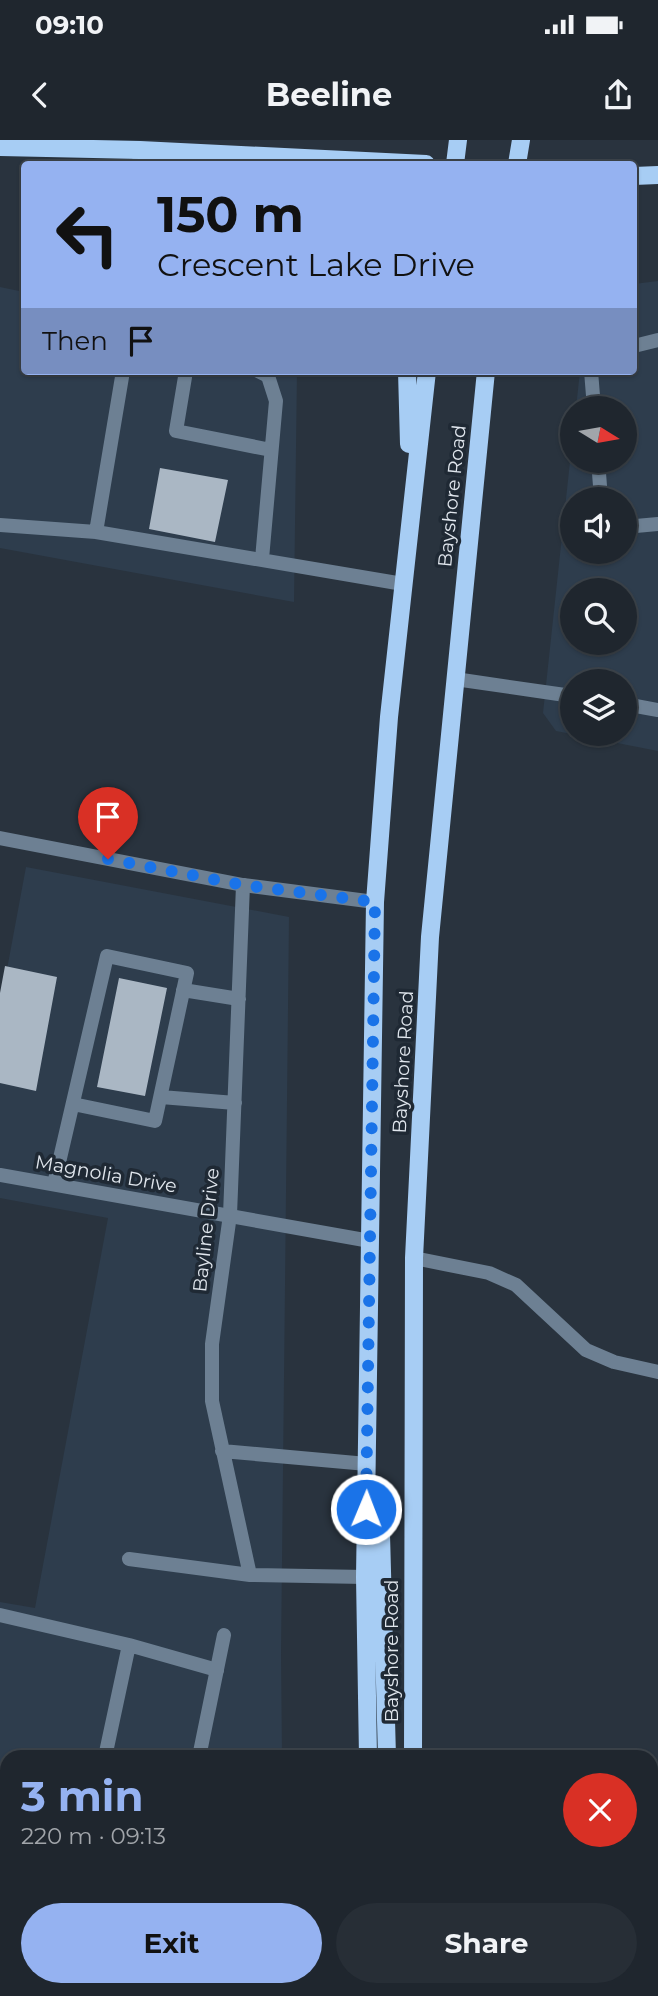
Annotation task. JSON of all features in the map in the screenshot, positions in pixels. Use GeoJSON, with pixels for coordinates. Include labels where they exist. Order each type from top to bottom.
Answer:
{"type":"FeatureCollection","features":[{"type":"Feature","properties":{"kind":"main road"},"geometry":{"type":"LineString","coordinates":[[455,161],[458,140]]}},
{"type":"Feature","properties":{"kind":"main road"},"geometry":{"type":"LineString","coordinates":[[518,161],[522,140]]}},
{"type":"Feature","properties":{"kind":"main road"},"geometry":{"type":"LineString","coordinates":[[0,146],[140,157],[303,161]]}},
{"type":"Feature","properties":{"kind":"main road"},"geometry":{"type":"LineString","coordinates":[[637,176],[658,175]]}},
{"type":"Feature","properties":{"kind":"main road"},"geometry":{"type":"LineString","coordinates":[[407,375],[410,514]]}},
{"type":"Feature","properties":{"kind":"main road","name":"Bayshore Road"},"geometry":{"type":"LineString","coordinates":[[368,1750],[365,1577],[375,902],[403,584],[427,375]]}},
{"type":"Feature","properties":{"kind":"main road","name":"Bayshore Road"},"geometry":{"type":"LineString","coordinates":[[413,1750],[414,1258],[430,937],[486,375]]}},
{"type":"Feature","properties":{"kind":"main road"},"geometry":{"type":"LineString","coordinates":[[366,1509],[381,1534],[387,1750]]}},
{"type":"Feature","properties":{"kind":"street"},"geometry":{"type":"LineString","coordinates":[[637,345],[658,340]]}},
{"type":"Feature","properties":{"kind":"street"},"geometry":{"type":"LineString","coordinates":[[96,532],[122,375]]}},
{"type":"Feature","properties":{"kind":"street"},"geometry":{"type":"LineString","coordinates":[[185,375],[176,430],[271,450]]}},
{"type":"Feature","properties":{"kind":"street"},"geometry":{"type":"LineString","coordinates":[[262,559],[276,401],[266,375]]}},
{"type":"Feature","properties":{"kind":"street"},"geometry":{"type":"LineString","coordinates":[[591,375],[593,396]]}},
{"type":"Feature","properties":{"kind":"street"},"geometry":{"type":"LineString","coordinates":[[637,526],[658,524]]}},
{"type":"Feature","properties":{"kind":"street"},"geometry":{"type":"LineString","coordinates":[[0,525],[96,532],[403,584]]}},
{"type":"Feature","properties":{"kind":"street"},"geometry":{"type":"LineString","coordinates":[[455,679],[560,694]]}},
{"type":"Feature","properties":{"kind":"street"},"geometry":{"type":"LineString","coordinates":[[637,706],[658,710]]}},
{"type":"Feature","properties":{"kind":"street"},"geometry":{"type":"LineString","coordinates":[[0,838],[243,885],[375,902]]}},
{"type":"Feature","properties":{"kind":"street","name":"Bayline Drive"},"geometry":{"type":"LineString","coordinates":[[243,885],[230,1215],[212,1344],[212,1401],[250,1575]]}},
{"type":"Feature","properties":{"kind":"street"},"geometry":{"type":"LineString","coordinates":[[54,1184],[107,956],[187,973],[155,1121],[73,1104]]}},
{"type":"Feature","properties":{"kind":"street"},"geometry":{"type":"LineString","coordinates":[[183,990],[239,999]]}},
{"type":"Feature","properties":{"kind":"street"},"geometry":{"type":"LineString","coordinates":[[161,1097],[235,1103]]}},
{"type":"Feature","properties":{"kind":"street","name":"Magnolia Drive"},"geometry":{"type":"LineString","coordinates":[[0,1174],[370,1241]]}},
{"type":"Feature","properties":{"kind":"street"},"geometry":{"type":"LineString","coordinates":[[414,1258],[489,1273],[516,1285],[586,1350],[614,1362],[658,1372]]}},
{"type":"Feature","properties":{"kind":"street"},"geometry":{"type":"LineString","coordinates":[[222,1451],[367,1464]]}},
{"type":"Feature","properties":{"kind":"street"},"geometry":{"type":"LineString","coordinates":[[130,1559],[250,1575],[365,1577]]}},
{"type":"Feature","properties":{"kind":"street"},"geometry":{"type":"LineString","coordinates":[[0,1615],[129,1645],[217,1670]]}},
{"type":"Feature","properties":{"kind":"street"},"geometry":{"type":"LineString","coordinates":[[201,1750],[225,1635]]}},
{"type":"Feature","properties":{"kind":"street"},"geometry":{"type":"LineString","coordinates":[[106,1750],[129,1645]]}},
{"type":"Feature","properties":{"kind":"shaded area"},"geometry":{"type":"Polygon","coordinates":[[[658,281],[658,751],[632,746],[637,746],[637,669],[560,669],[560,732],[556,731],[543,713],[560,555],[560,564],[637,564],[637,487],[567,487],[569,473],[637,473],[637,396],[577,396],[580,375],[637,375],[637,284],[658,281]]]}},
{"type":"Feature","properties":{"kind":"shaded area"},"geometry":{"type":"Polygon","coordinates":[[[0,287],[21,291],[21,375],[297,375],[294,602],[0,548],[0,287]]]}},
{"type":"Feature","properties":{"kind":"shaded area"},"geometry":{"type":"Polygon","coordinates":[[[26,867],[289,917],[282,1750],[0,1750],[0,1602],[35,1608],[108,1218],[0,1198],[0,1007],[26,867]]]}},
{"type":"Feature","properties":{"kind":"building"},"geometry":{"type":"Polygon","coordinates":[[[160,468],[228,480],[215,542],[149,529],[160,468]]]}},
{"type":"Feature","properties":{"kind":"building"},"geometry":{"type":"Polygon","coordinates":[[[5,966],[57,977],[36,1091],[0,1083],[0,993],[5,966]]]}},
{"type":"Feature","properties":{"kind":"building"},"geometry":{"type":"Polygon","coordinates":[[[119,978],[167,988],[145,1096],[97,1087],[119,978]]]}},
{"type":"Feature","properties":{"kind":"route"},"geometry":{"type":"LineString","coordinates":[[108,859],[243,885],[375,902],[366,1509]]}}]}
